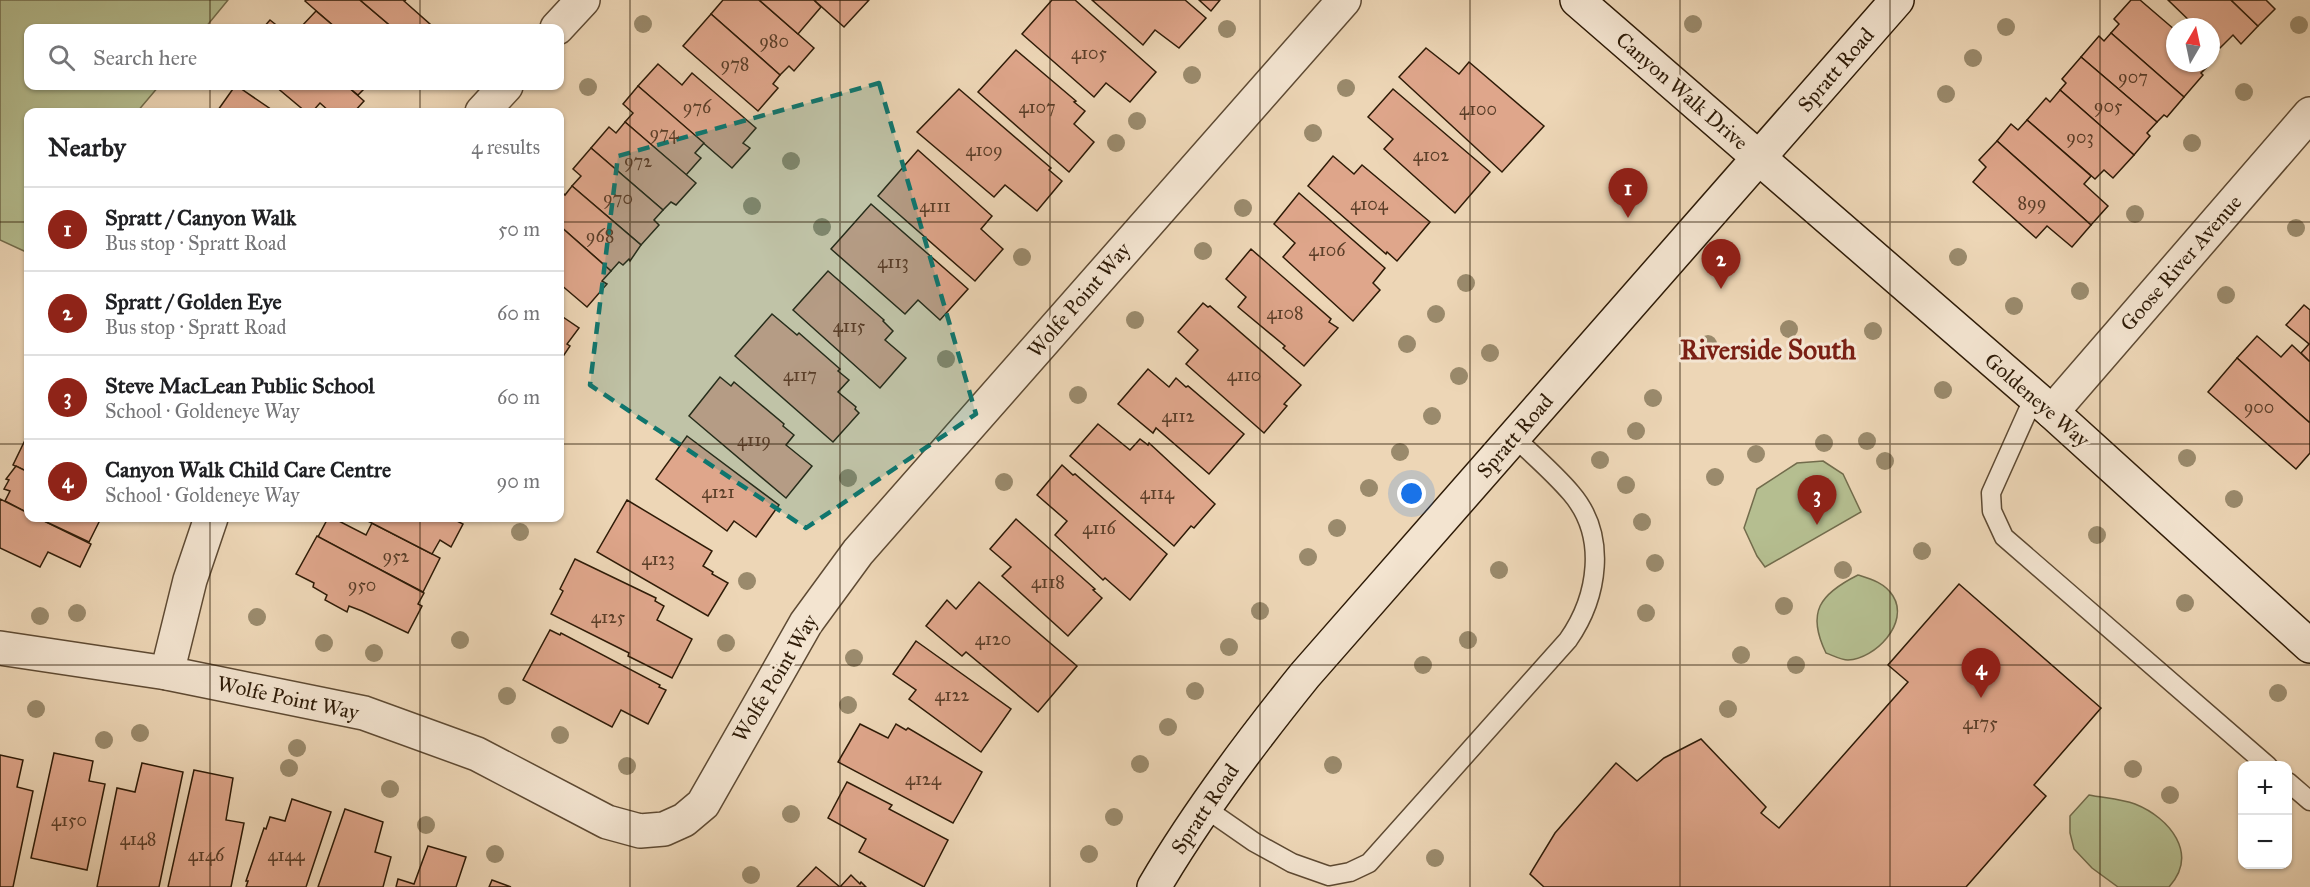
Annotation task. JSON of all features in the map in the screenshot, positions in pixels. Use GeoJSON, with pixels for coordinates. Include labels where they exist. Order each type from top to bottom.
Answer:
{"type":"FeatureCollection","features":[{"type":"Feature","properties":{"kind":"street"},"geometry":{"type":"LineString","coordinates":[[561,24],[583,0]]}},
{"type":"Feature","properties":{"kind":"street","name":"Wolfe Point Way"},"geometry":{"type":"LineString","coordinates":[[0,648],[167,673],[364,713],[477,754],[607,822],[640,831],[664,829],[684,820],[703,804],[806,623],[858,552],[1344,0]]}},
{"type":"Feature","properties":{"kind":"street","name":"Canyon Walk Drive"},"geometry":{"type":"LineString","coordinates":[[1577,0],[1760,159]]}},
{"type":"Feature","properties":{"kind":"street","name":"Spratt Road"},"geometry":{"type":"LineString","coordinates":[[1154,887],[1249,744],[1305,675],[1760,159],[1897,0]]}},
{"type":"Feature","properties":{"kind":"street"},"geometry":{"type":"LineString","coordinates":[[486,108],[502,90]]}},
{"type":"Feature","properties":{"kind":"street","name":"Goose River Avenue"},"geometry":{"type":"LineString","coordinates":[[2043,404],[2310,114]]}},
{"type":"Feature","properties":{"kind":"street","name":"Goldeneye Way"},"geometry":{"type":"LineString","coordinates":[[1760,159],[2043,404],[2310,646]]}},
{"type":"Feature","properties":{"kind":"street"},"geometry":{"type":"LineString","coordinates":[[167,673],[190,580],[211,522]]}},
{"type":"Feature","properties":{"kind":"lane"},"geometry":{"type":"LineString","coordinates":[[2043,404],[1991,493],[1992,511],[2004,537],[2263,761]]}},
{"type":"Feature","properties":{"kind":"lane"},"geometry":{"type":"LineString","coordinates":[[1205,808],[1254,842],[1292,863],[1329,876],[1350,872],[1368,863],[1568,640],[1580,623],[1595,579],[1596,561],[1590,532],[1584,515],[1572,494],[1514,437]]}},
{"type":"Feature","properties":{"kind":"lane"},"geometry":{"type":"LineString","coordinates":[[2292,785],[2310,801]]}},
{"type":"Feature","properties":{"kind":"highlighted area"},"geometry":{"type":"Polygon","coordinates":[[[879,83],[976,414],[806,528],[590,385],[618,156],[879,83]]]}},
{"type":"Feature","properties":{"kind":"green space"},"geometry":{"type":"Polygon","coordinates":[[[0,0],[228,0],[208,24],[24,24],[24,90],[156,90],[140,108],[24,108],[24,251],[0,240],[0,0]]]}},
{"type":"Feature","properties":{"kind":"green space"},"geometry":{"type":"Polygon","coordinates":[[[1823,461],[1843,474],[1861,512],[1765,567],[1757,556],[1744,528],[1757,489],[1797,463],[1823,461]]]}},
{"type":"Feature","properties":{"kind":"green space"},"geometry":{"type":"Polygon","coordinates":[[[1858,575],[1877,582],[1890,592],[1897,606],[1897,617],[1887,638],[1879,646],[1858,658],[1845,660],[1826,653],[1820,639],[1817,615],[1820,606],[1834,589],[1858,575]]]}},
{"type":"Feature","properties":{"kind":"green space"},"geometry":{"type":"Polygon","coordinates":[[[2089,795],[2135,804],[2148,810],[2169,828],[2181,850],[2181,862],[2178,875],[2169,887],[2118,887],[2092,868],[2074,849],[2070,833],[2070,816],[2089,795]]]}},
{"type":"Feature","properties":{"kind":"building"},"geometry":{"type":"Polygon","coordinates":[[[360,0],[388,24],[331,24],[305,1],[360,0]]]}},
{"type":"Feature","properties":{"kind":"building"},"geometry":{"type":"Polygon","coordinates":[[[360,0],[406,0],[404,1],[430,24],[388,24],[360,0]]]}},
{"type":"Feature","properties":{"kind":"building"},"geometry":{"type":"Polygon","coordinates":[[[723,0],[759,0],[814,48],[794,71],[789,66],[780,75],[711,14],[723,0]]]}},
{"type":"Feature","properties":{"kind":"building"},"geometry":{"type":"Polygon","coordinates":[[[759,0],[814,0],[821,7],[798,34],[759,0]]]}},
{"type":"Feature","properties":{"kind":"building"},"geometry":{"type":"Polygon","coordinates":[[[814,0],[869,0],[844,27],[814,0]]]}},
{"type":"Feature","properties":{"kind":"building"},"geometry":{"type":"Polygon","coordinates":[[[1052,0],[1075,0],[1156,72],[1130,102],[1106,83],[1094,97],[1022,34],[1052,0]]]}},
{"type":"Feature","properties":{"kind":"building"},"geometry":{"type":"Polygon","coordinates":[[[1092,0],[1185,0],[1206,18],[1179,48],[1155,30],[1143,45],[1092,0]]]}},
{"type":"Feature","properties":{"kind":"building"},"geometry":{"type":"Polygon","coordinates":[[[1199,0],[1220,0],[1211,11],[1199,0]]]}},
{"type":"Feature","properties":{"kind":"building"},"geometry":{"type":"Polygon","coordinates":[[[2131,0],[2140,0],[2166,22],[2166,72],[2202,72],[2203,75],[2184,97],[2111,33],[2119,24],[2114,19],[2131,0]]]}},
{"type":"Feature","properties":{"kind":"building"},"geometry":{"type":"Polygon","coordinates":[[[2168,0],[2231,0],[2258,26],[2241,44],[2233,35],[2220,48],[2220,18],[2187,18],[2168,0]]]}},
{"type":"Feature","properties":{"kind":"building"},"geometry":{"type":"Polygon","coordinates":[[[2231,0],[2266,0],[2275,9],[2258,26],[2231,0]]]}},
{"type":"Feature","properties":{"kind":"building"},"geometry":{"type":"Polygon","coordinates":[[[316,11],[331,24],[304,24],[316,11]]]}},
{"type":"Feature","properties":{"kind":"building"},"geometry":{"type":"Polygon","coordinates":[[[711,14],[780,75],[773,84],[778,88],[758,111],[683,46],[711,14]]]}},
{"type":"Feature","properties":{"kind":"building"},"geometry":{"type":"Polygon","coordinates":[[[2111,33],[2184,97],[2167,117],[2164,115],[2157,122],[2081,57],[2099,36],[2104,41],[2111,33]]]}},
{"type":"Feature","properties":{"kind":"building"},"geometry":{"type":"Polygon","coordinates":[[[1426,48],[1459,74],[1469,62],[1544,126],[1502,172],[1399,77],[1426,48]]]}},
{"type":"Feature","properties":{"kind":"building"},"geometry":{"type":"Polygon","coordinates":[[[1016,50],[1085,111],[1074,124],[1094,142],[1069,172],[978,92],[1016,50]]]}},
{"type":"Feature","properties":{"kind":"building"},"geometry":{"type":"Polygon","coordinates":[[[2081,57],[2157,122],[2147,133],[2150,136],[2134,155],[2060,90],[2066,83],[2062,79],[2081,57]]]}},
{"type":"Feature","properties":{"kind":"building"},"geometry":{"type":"Polygon","coordinates":[[[658,64],[682,85],[692,73],[756,128],[743,143],[750,148],[732,168],[638,86],[658,64]]]}},
{"type":"Feature","properties":{"kind":"building"},"geometry":{"type":"Polygon","coordinates":[[[638,86],[704,143],[695,153],[701,158],[686,175],[625,122],[633,113],[623,104],[638,86]]]}},
{"type":"Feature","properties":{"kind":"building"},"geometry":{"type":"Polygon","coordinates":[[[959,89],[1051,168],[1049,170],[1062,181],[1037,211],[1005,185],[994,197],[917,132],[959,89]]]}},
{"type":"Feature","properties":{"kind":"building"},"geometry":{"type":"Polygon","coordinates":[[[1393,89],[1490,172],[1455,213],[1384,149],[1393,139],[1368,117],[1393,89]]]}},
{"type":"Feature","properties":{"kind":"building"},"geometry":{"type":"Polygon","coordinates":[[[232,90],[243,90],[269,108],[219,108],[232,90]]]}},
{"type":"Feature","properties":{"kind":"building"},"geometry":{"type":"Polygon","coordinates":[[[280,90],[352,90],[364,101],[358,108],[326,108],[320,103],[316,108],[301,108],[280,90]]]}},
{"type":"Feature","properties":{"kind":"building"},"geometry":{"type":"Polygon","coordinates":[[[352,90],[363,90],[358,95],[352,90]]]}},
{"type":"Feature","properties":{"kind":"building"},"geometry":{"type":"Polygon","coordinates":[[[2060,90],[2134,155],[2113,178],[2104,170],[2095,179],[2027,120],[2046,98],[2050,102],[2060,90]]]}},
{"type":"Feature","properties":{"kind":"building"},"geometry":{"type":"Polygon","coordinates":[[[2027,120],[2091,176],[2084,184],[2108,206],[2091,225],[1997,141],[2011,124],[2018,130],[2027,120]]]}},
{"type":"Feature","properties":{"kind":"building"},"geometry":{"type":"Polygon","coordinates":[[[625,122],[696,183],[676,205],[671,202],[663,210],[591,148],[609,127],[616,133],[625,122]]]}},
{"type":"Feature","properties":{"kind":"building"},"geometry":{"type":"Polygon","coordinates":[[[1997,141],[2091,225],[2072,247],[2047,226],[2036,238],[1973,182],[1986,167],[1979,160],[1997,141]]]}},
{"type":"Feature","properties":{"kind":"building"},"geometry":{"type":"Polygon","coordinates":[[[591,148],[663,210],[654,220],[659,225],[641,245],[572,186],[581,176],[573,169],[591,148]]]}},
{"type":"Feature","properties":{"kind":"building"},"geometry":{"type":"Polygon","coordinates":[[[918,150],[992,216],[981,229],[1003,249],[975,281],[878,196],[918,150]]]}},
{"type":"Feature","properties":{"kind":"building"},"geometry":{"type":"Polygon","coordinates":[[[1333,156],[1354,174],[1362,165],[1430,222],[1397,261],[1308,186],[1333,156]]]}},
{"type":"Feature","properties":{"kind":"building"},"geometry":{"type":"Polygon","coordinates":[[[572,186],[641,245],[630,261],[629,259],[623,265],[619,262],[611,271],[564,230],[565,195],[572,186]]]}},
{"type":"Feature","properties":{"kind":"building"},"geometry":{"type":"Polygon","coordinates":[[[1299,193],[1385,268],[1373,283],[1380,290],[1353,321],[1283,257],[1295,243],[1274,224],[1299,193]]]}},
{"type":"Feature","properties":{"kind":"building"},"geometry":{"type":"Polygon","coordinates":[[[871,204],[968,289],[940,320],[918,300],[905,314],[831,249],[871,204]]]}},
{"type":"Feature","properties":{"kind":"building"},"geometry":{"type":"Polygon","coordinates":[[[564,230],[611,271],[602,281],[607,284],[587,307],[564,287],[564,230]]]}},
{"type":"Feature","properties":{"kind":"building"},"geometry":{"type":"Polygon","coordinates":[[[1251,249],[1331,319],[1329,322],[1338,328],[1304,366],[1283,348],[1285,346],[1238,307],[1246,297],[1226,279],[1251,249]]]}},
{"type":"Feature","properties":{"kind":"building"},"geometry":{"type":"Polygon","coordinates":[[[828,271],[884,320],[893,331],[885,340],[906,358],[880,388],[793,310],[828,271]]]}},
{"type":"Feature","properties":{"kind":"building"},"geometry":{"type":"Polygon","coordinates":[[[1203,303],[1210,306],[1301,385],[1284,404],[1287,406],[1264,433],[1186,364],[1198,350],[1178,332],[1203,303]]]}},
{"type":"Feature","properties":{"kind":"building"},"geometry":{"type":"Polygon","coordinates":[[[2304,305],[2310,310],[2310,362],[2301,353],[2309,344],[2286,325],[2304,305]]]}},
{"type":"Feature","properties":{"kind":"building"},"geometry":{"type":"Polygon","coordinates":[[[772,314],[797,335],[799,333],[840,369],[838,371],[849,380],[838,392],[856,407],[859,413],[833,442],[735,356],[772,314]]]}},
{"type":"Feature","properties":{"kind":"building"},"geometry":{"type":"Polygon","coordinates":[[[564,318],[579,328],[567,344],[570,346],[564,355],[564,318]]]}},
{"type":"Feature","properties":{"kind":"building"},"geometry":{"type":"Polygon","coordinates":[[[2257,336],[2281,357],[2292,345],[2310,362],[2310,423],[2237,358],[2257,336]]]}},
{"type":"Feature","properties":{"kind":"building"},"geometry":{"type":"Polygon","coordinates":[[[2237,358],[2310,423],[2310,453],[2296,469],[2208,392],[2237,358]]]}},
{"type":"Feature","properties":{"kind":"building"},"geometry":{"type":"Polygon","coordinates":[[[1148,369],[1169,387],[1176,378],[1186,387],[1188,386],[1244,434],[1209,474],[1156,428],[1153,433],[1118,404],[1148,369]]]}},
{"type":"Feature","properties":{"kind":"building"},"geometry":{"type":"Polygon","coordinates":[[[720,377],[731,386],[734,382],[784,424],[783,426],[794,435],[786,445],[812,466],[786,498],[689,416],[720,377]]]}},
{"type":"Feature","properties":{"kind":"building"},"geometry":{"type":"Polygon","coordinates":[[[1098,424],[1130,450],[1140,439],[1148,445],[1149,443],[1215,504],[1194,528],[1191,526],[1174,546],[1070,456],[1098,424]]]}},
{"type":"Feature","properties":{"kind":"building"},"geometry":{"type":"Polygon","coordinates":[[[687,436],[779,505],[756,537],[734,521],[727,531],[656,479],[687,436]]]}},
{"type":"Feature","properties":{"kind":"building"},"geometry":{"type":"Polygon","coordinates":[[[24,442],[24,470],[13,465],[24,442]]]}},
{"type":"Feature","properties":{"kind":"building"},"geometry":{"type":"Polygon","coordinates":[[[1062,465],[1167,554],[1130,600],[1105,578],[1103,580],[1055,535],[1067,521],[1037,495],[1062,465]]]}},
{"type":"Feature","properties":{"kind":"building"},"geometry":{"type":"Polygon","coordinates":[[[16,466],[24,470],[24,511],[5,501],[10,491],[4,489],[9,480],[6,479],[16,466]]]}},
{"type":"Feature","properties":{"kind":"building"},"geometry":{"type":"Polygon","coordinates":[[[0,499],[24,511],[24,522],[46,522],[91,544],[80,567],[48,552],[40,567],[0,548],[0,499]]]}},
{"type":"Feature","properties":{"kind":"building"},"geometry":{"type":"Polygon","coordinates":[[[627,500],[712,551],[703,566],[728,583],[708,616],[597,552],[627,500]]]}},
{"type":"Feature","properties":{"kind":"building"},"geometry":{"type":"Polygon","coordinates":[[[1016,519],[1095,589],[1093,590],[1102,598],[1068,636],[1002,576],[1011,567],[990,549],[1016,519]]]}},
{"type":"Feature","properties":{"kind":"building"},"geometry":{"type":"Polygon","coordinates":[[[46,522],[99,522],[89,542],[46,522]]]}},
{"type":"Feature","properties":{"kind":"building"},"geometry":{"type":"Polygon","coordinates":[[[326,522],[341,522],[366,535],[372,523],[440,558],[423,592],[318,537],[326,522]]]}},
{"type":"Feature","properties":{"kind":"building"},"geometry":{"type":"Polygon","coordinates":[[[370,522],[459,522],[463,524],[451,547],[440,540],[432,554],[370,522]]]}},
{"type":"Feature","properties":{"kind":"building"},"geometry":{"type":"Polygon","coordinates":[[[317,536],[424,593],[418,604],[422,606],[408,633],[349,606],[347,612],[325,600],[327,595],[313,587],[314,583],[296,574],[317,536]]]}},
{"type":"Feature","properties":{"kind":"building"},"geometry":{"type":"Polygon","coordinates":[[[575,559],[656,598],[655,601],[664,606],[657,620],[692,639],[672,678],[628,656],[629,653],[551,614],[575,559]]]}},
{"type":"Feature","properties":{"kind":"building"},"geometry":{"type":"Polygon","coordinates":[[[979,582],[1077,666],[1038,712],[966,652],[962,656],[926,626],[947,600],[956,609],[979,582]]]}},
{"type":"Feature","properties":{"kind":"building"},"geometry":{"type":"Polygon","coordinates":[[[1959,584],[2101,708],[2034,785],[2046,796],[1966,887],[1544,887],[1530,874],[1555,833],[1616,763],[1637,781],[1664,758],[1701,739],[1766,807],[1761,813],[1779,828],[1908,682],[1888,665],[1959,584]]]}},
{"type":"Feature","properties":{"kind":"building"},"geometry":{"type":"Polygon","coordinates":[[[550,630],[560,635],[561,633],[666,690],[648,724],[621,710],[612,727],[523,680],[550,630]]]}},
{"type":"Feature","properties":{"kind":"building"},"geometry":{"type":"Polygon","coordinates":[[[916,641],[1011,709],[981,752],[909,699],[916,690],[893,674],[916,641]]]}},
{"type":"Feature","properties":{"kind":"building"},"geometry":{"type":"Polygon","coordinates":[[[860,724],[888,738],[896,724],[906,730],[908,728],[982,772],[953,823],[838,762],[860,724]]]}},
{"type":"Feature","properties":{"kind":"building"},"geometry":{"type":"Polygon","coordinates":[[[54,753],[93,761],[89,781],[105,784],[87,870],[31,858],[54,753]]]}},
{"type":"Feature","properties":{"kind":"building"},"geometry":{"type":"Polygon","coordinates":[[[0,755],[23,760],[17,787],[33,791],[13,887],[0,887],[0,755]]]}},
{"type":"Feature","properties":{"kind":"building"},"geometry":{"type":"Polygon","coordinates":[[[142,763],[183,772],[159,887],[97,887],[117,788],[135,792],[142,763]]]}},
{"type":"Feature","properties":{"kind":"building"},"geometry":{"type":"Polygon","coordinates":[[[194,770],[233,778],[226,820],[244,823],[231,887],[168,887],[194,770]]]}},
{"type":"Feature","properties":{"kind":"building"},"geometry":{"type":"Polygon","coordinates":[[[847,782],[892,805],[889,809],[948,840],[924,887],[859,852],[866,839],[828,818],[847,782]]]}},
{"type":"Feature","properties":{"kind":"building"},"geometry":{"type":"Polygon","coordinates":[[[292,799],[331,812],[306,887],[246,887],[264,828],[266,829],[270,817],[285,821],[292,799]]]}},
{"type":"Feature","properties":{"kind":"building"},"geometry":{"type":"Polygon","coordinates":[[[345,809],[383,822],[375,852],[391,857],[383,887],[318,887],[345,809]]]}},
{"type":"Feature","properties":{"kind":"building"},"geometry":{"type":"Polygon","coordinates":[[[428,846],[466,857],[456,887],[396,887],[398,879],[414,884],[428,846]]]}},
{"type":"Feature","properties":{"kind":"building"},"geometry":{"type":"Polygon","coordinates":[[[816,867],[840,887],[797,887],[816,867]]]}},
{"type":"Feature","properties":{"kind":"building"},"geometry":{"type":"Polygon","coordinates":[[[851,875],[866,887],[840,887],[851,875]]]}},
{"type":"Feature","properties":{"kind":"building"},"geometry":{"type":"Polygon","coordinates":[[[492,880],[511,887],[489,887],[492,880]]]}},
{"type":"Feature","properties":{"kind":"place","name":"Spratt / Canyon Walk"},"geometry":{"type":"Point","coordinates":[1628,218]}},
{"type":"Feature","properties":{"kind":"place","name":"Spratt / Golden Eye"},"geometry":{"type":"Point","coordinates":[1721,289]}},
{"type":"Feature","properties":{"kind":"place","name":"Steve MacLean Public School"},"geometry":{"type":"Point","coordinates":[1817,525]}},
{"type":"Feature","properties":{"kind":"place","name":"Canyon Walk Child Care Centre"},"geometry":{"type":"Point","coordinates":[1981,698]}},
{"type":"Feature","properties":{"kind":"district","name":"Riverside South"},"geometry":{"type":"Point","coordinates":[1768,350]}}]}
